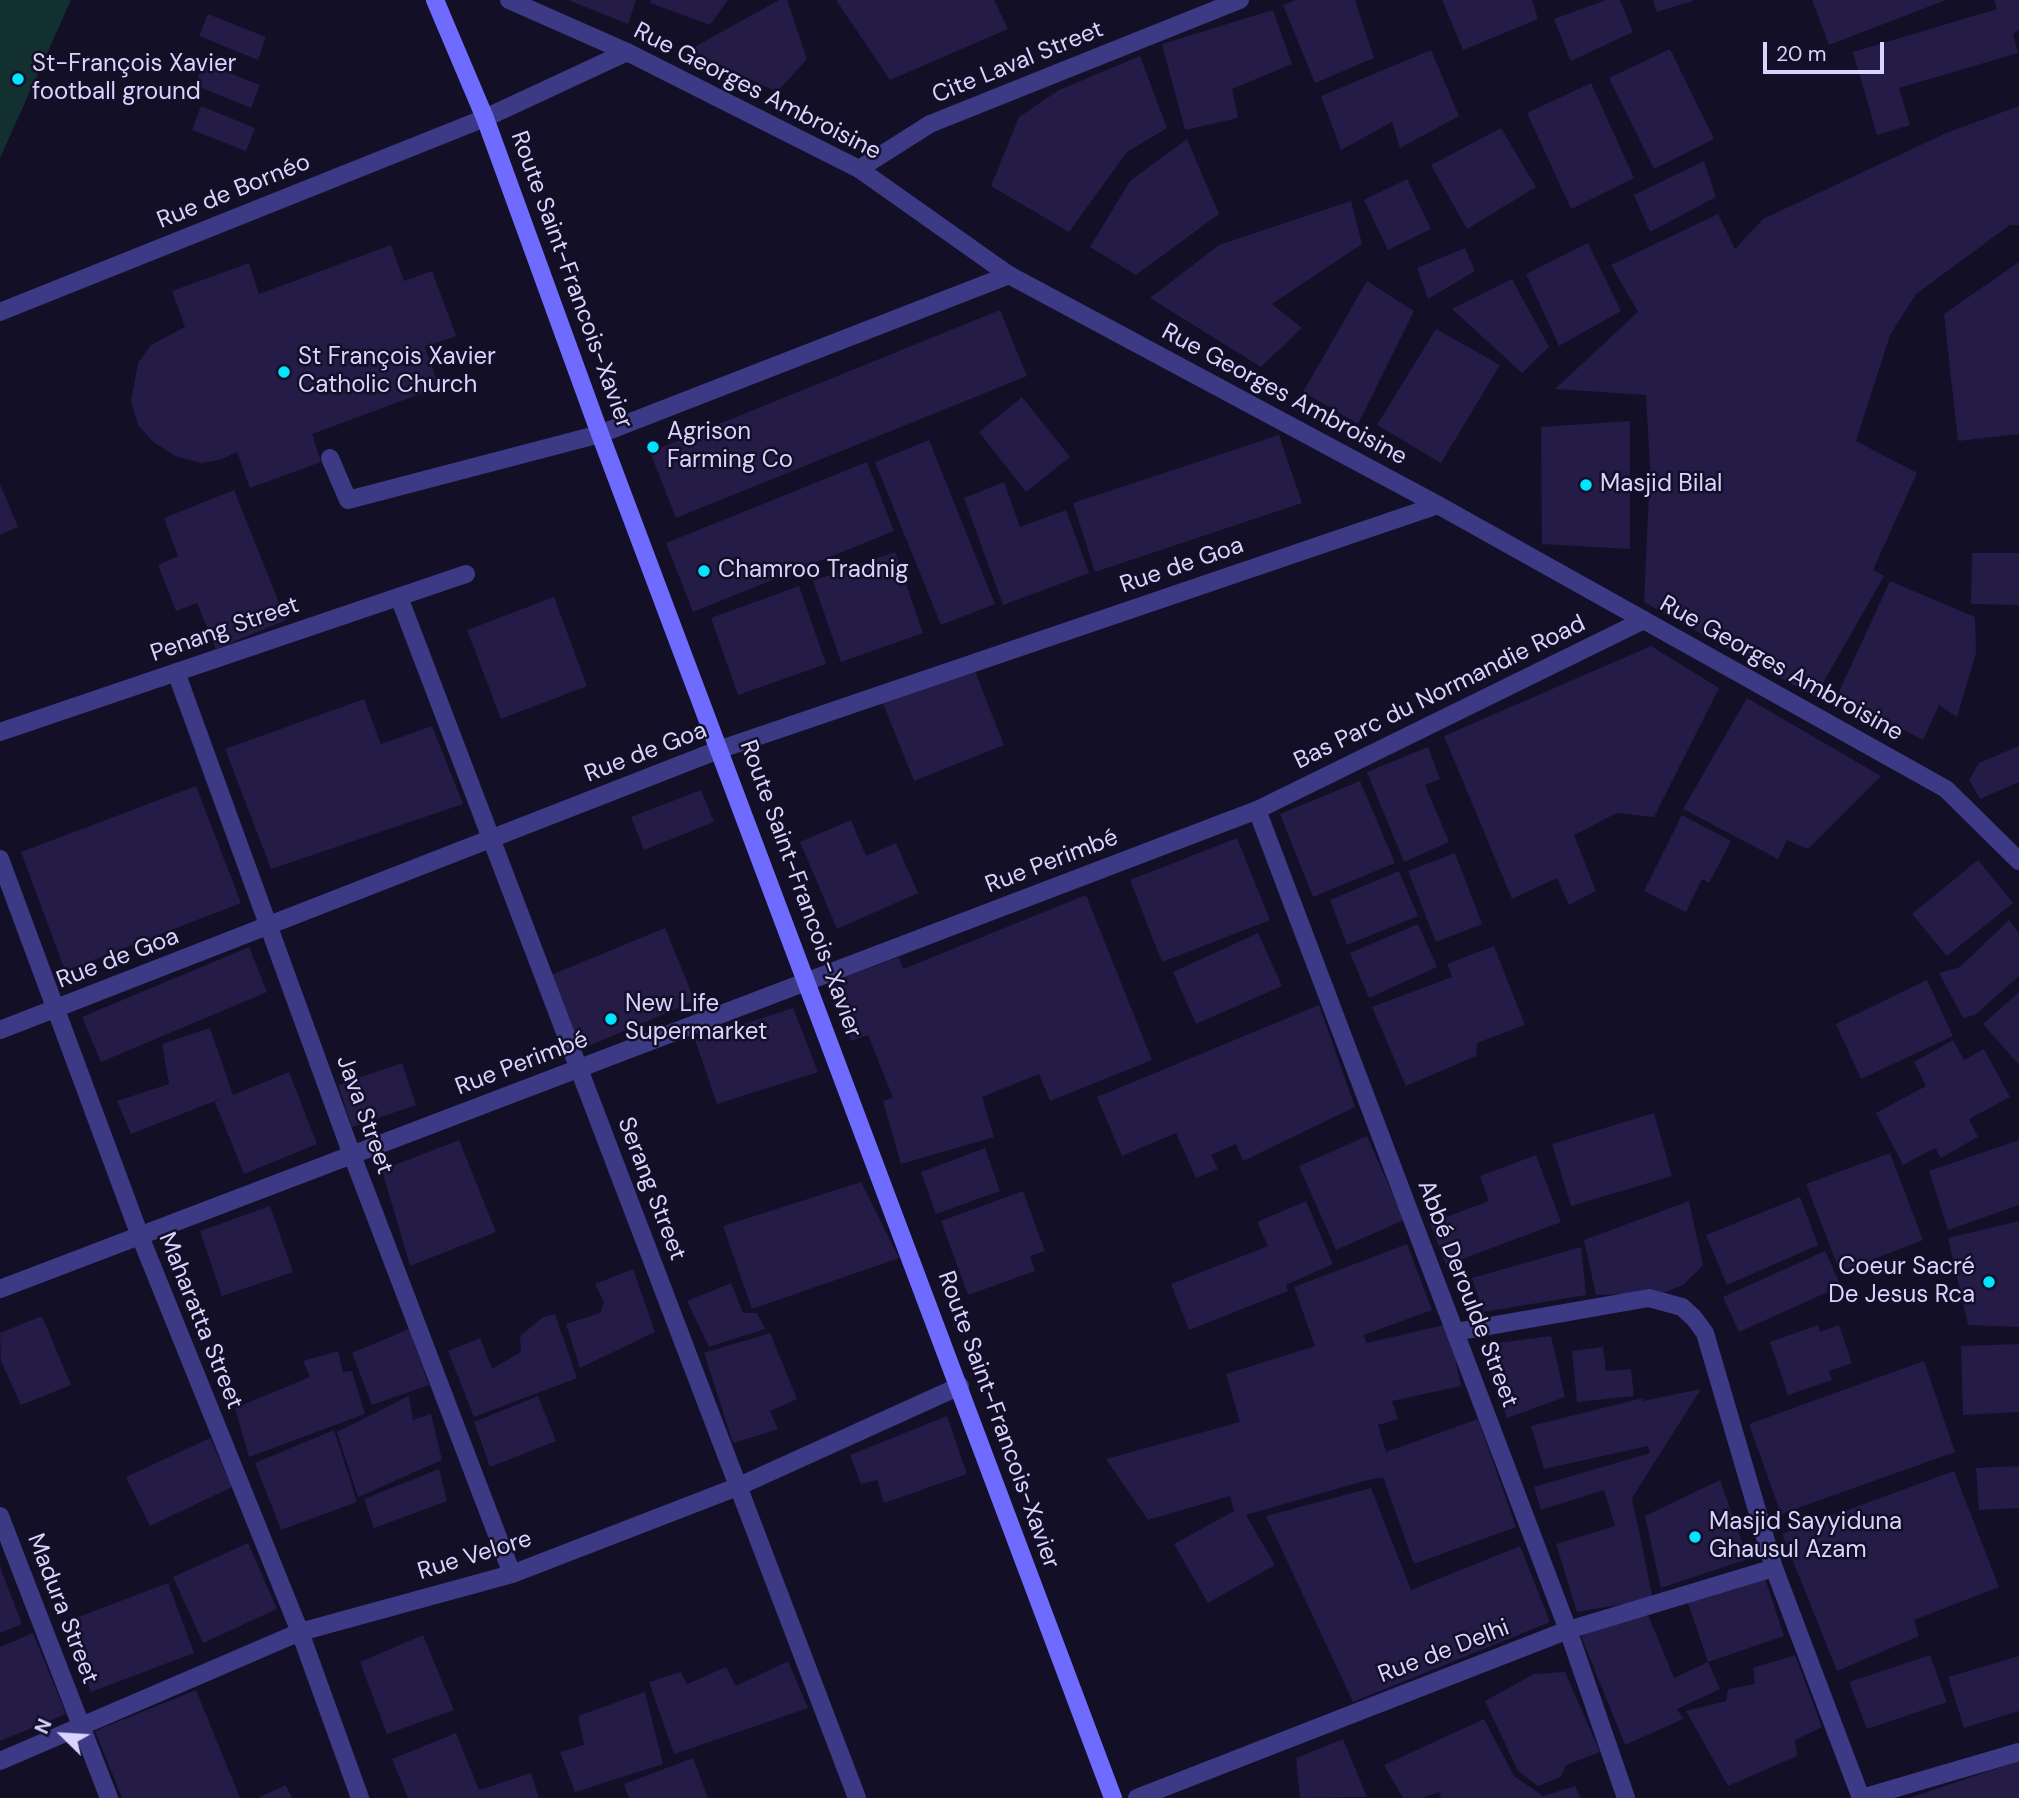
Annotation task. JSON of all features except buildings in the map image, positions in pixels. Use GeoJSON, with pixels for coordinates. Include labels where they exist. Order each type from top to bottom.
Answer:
{"type":"FeatureCollection","features":[{"type":"Feature","properties":{"kind":"main road","name":"Route Saint-Francois-Xavier"},"geometry":{"type":"LineString","coordinates":[[435,0],[485,118],[600,434],[721,749],[1114,1798]]}},
{"type":"Feature","properties":{"kind":"street","name":"Rue Georges Ambroisine"},"geometry":{"type":"LineString","coordinates":[[509,0],[627,52],[859,169],[1009,275],[1438,505],[1946,789],[2019,860]]}},
{"type":"Feature","properties":{"kind":"street","name":"Cite Laval Street"},"geometry":{"type":"LineString","coordinates":[[859,169],[930,124],[1240,0]]}},
{"type":"Feature","properties":{"kind":"street","name":"Rue de Bornéo"},"geometry":{"type":"LineString","coordinates":[[0,312],[485,118],[627,52]]}},
{"type":"Feature","properties":{"kind":"street"},"geometry":{"type":"LineString","coordinates":[[330,458],[348,500],[600,434],[1009,275]]}},
{"type":"Feature","properties":{"kind":"street","name":"Rue de Goa"},"geometry":{"type":"LineString","coordinates":[[0,1030],[269,928],[721,749],[1438,505]]}},
{"type":"Feature","properties":{"kind":"street","name":"Penang Street"},"geometry":{"type":"LineString","coordinates":[[0,732],[466,574]]}},
{"type":"Feature","properties":{"kind":"street","name":"Serang Street"},"geometry":{"type":"LineString","coordinates":[[399,597],[857,1798]]}},
{"type":"Feature","properties":{"kind":"street","name":"Bas Parc du Normandie Road"},"geometry":{"type":"LineString","coordinates":[[1257,810],[1644,620]]}},
{"type":"Feature","properties":{"kind":"street","name":"Java Street"},"geometry":{"type":"LineString","coordinates":[[176,672],[352,1155],[512,1574]]}},
{"type":"Feature","properties":{"kind":"street","name":"Rue Perimbé"},"geometry":{"type":"LineString","coordinates":[[0,1289],[1257,810]]}},
{"type":"Feature","properties":{"kind":"street","name":"Abbé Deroulde Street"},"geometry":{"type":"LineString","coordinates":[[1257,810],[1569,1630],[1626,1798]]}},
{"type":"Feature","properties":{"kind":"street","name":"Maharatta Street"},"geometry":{"type":"LineString","coordinates":[[0,859],[140,1236],[300,1632],[360,1798]]}},
{"type":"Feature","properties":{"kind":"street"},"geometry":{"type":"LineString","coordinates":[[1455,1332],[1649,1298],[1682,1307],[1705,1333],[1774,1568],[1861,1798],[2019,1752]]}},
{"type":"Feature","properties":{"kind":"street","name":"Rue Velore"},"geometry":{"type":"LineString","coordinates":[[0,1761],[300,1632],[512,1574],[737,1488],[960,1386]]}},
{"type":"Feature","properties":{"kind":"street","name":"Madura Street"},"geometry":{"type":"LineString","coordinates":[[0,1516],[108,1798]]}},
{"type":"Feature","properties":{"kind":"street","name":"Rue de Delhi"},"geometry":{"type":"LineString","coordinates":[[1137,1798],[1569,1630],[1774,1568]]}},
{"type":"Feature","properties":{"kind":"green space","name":"St-François Xavier football ground"},"geometry":{"type":"Polygon","coordinates":[[[0,0],[71,0],[0,158],[0,0]]]}},
{"type":"Feature","properties":{"kind":"place","name":"St-François Xavier football ground"},"geometry":{"type":"Point","coordinates":[18,79]}},
{"type":"Feature","properties":{"kind":"place","name":"St François Xavier Catholic Church"},"geometry":{"type":"Point","coordinates":[284,372]}},
{"type":"Feature","properties":{"kind":"place","name":"Agrison Farming Co"},"geometry":{"type":"Point","coordinates":[653,447]}},
{"type":"Feature","properties":{"kind":"place","name":"Masjid Bilal"},"geometry":{"type":"Point","coordinates":[1586,485]}},
{"type":"Feature","properties":{"kind":"place","name":"Chamroo Tradnig"},"geometry":{"type":"Point","coordinates":[704,571]}},
{"type":"Feature","properties":{"kind":"place","name":"New Life Supermarket"},"geometry":{"type":"Point","coordinates":[611,1019]}},
{"type":"Feature","properties":{"kind":"place","name":"Coeur Sacré De Jesus Rca"},"geometry":{"type":"Point","coordinates":[1989,1282]}},
{"type":"Feature","properties":{"kind":"place","name":"Masjid Sayyiduna Ghausul Azam"},"geometry":{"type":"Point","coordinates":[1695,1537]}}]}
